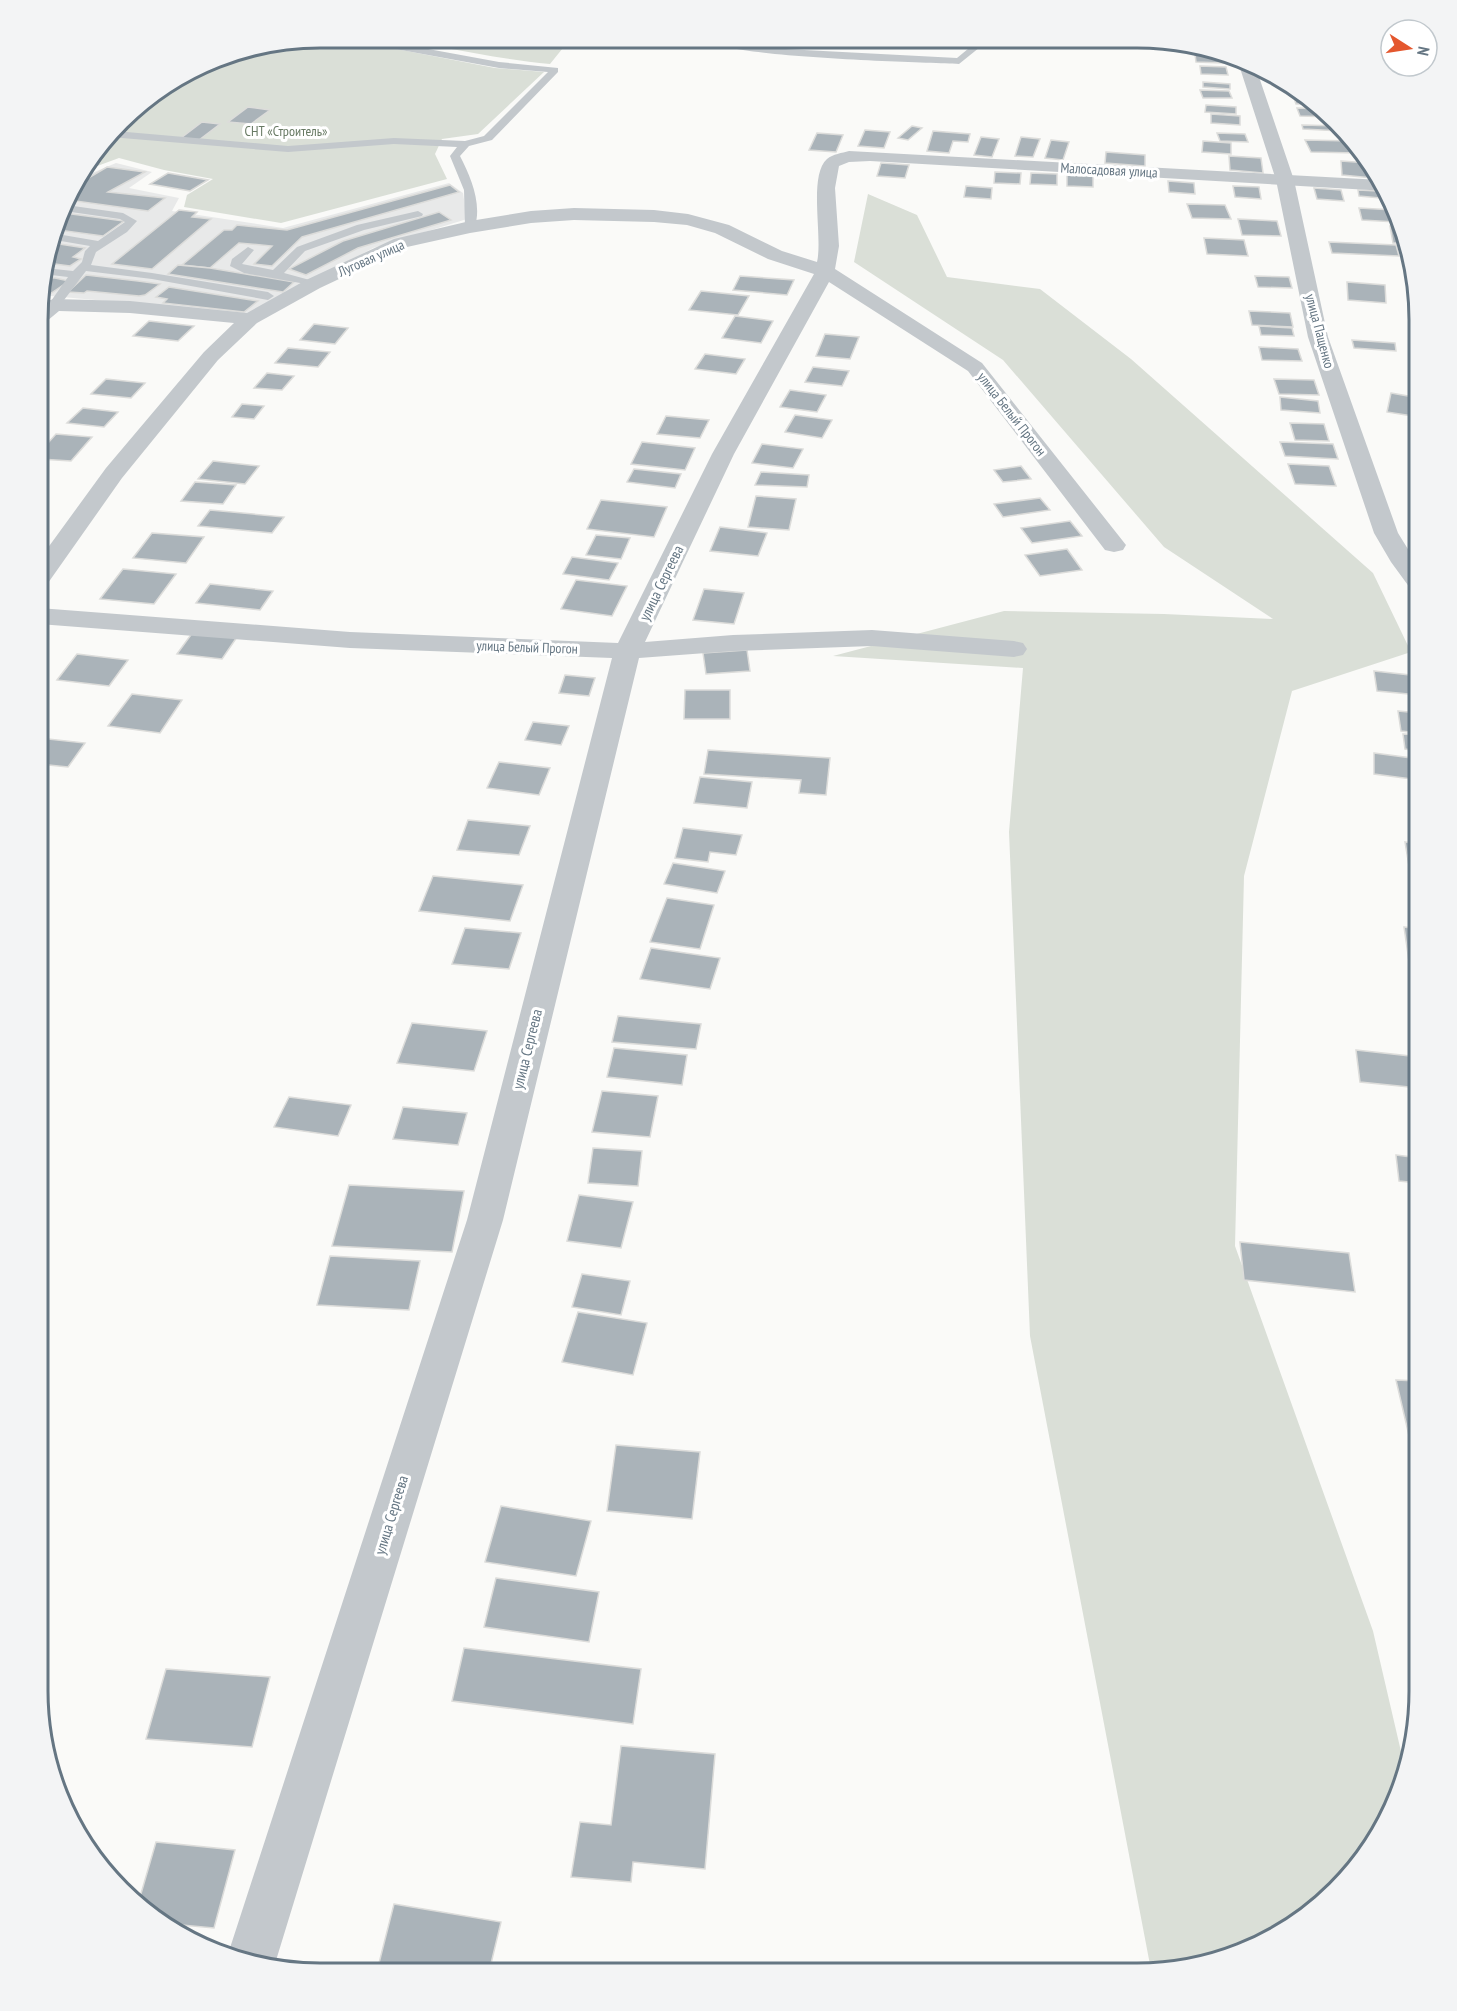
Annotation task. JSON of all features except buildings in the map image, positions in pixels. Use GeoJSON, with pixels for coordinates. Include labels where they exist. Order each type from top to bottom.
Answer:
{"type":"FeatureCollection","features":[{"type":"Feature","properties":{"kind":"street","name":"улица Пащенко"},"geometry":{"type":"LineString","coordinates":[[1250,73],[1285,180],[1318,337],[1386,533],[1409,570]]}},
{"type":"Feature","properties":{"kind":"street","name":"Малосадовая улица"},"geometry":{"type":"LineString","coordinates":[[834,161],[859,156],[883,157],[1374,185]]}},
{"type":"Feature","properties":{"kind":"street","name":"улица Сергеева"},"geometry":{"type":"LineString","coordinates":[[253,1955],[485,1220],[627,651],[723,454],[825,271],[830,245],[827,183],[829,167],[834,161]]}},
{"type":"Feature","properties":{"kind":"street","name":"Луговая улица"},"geometry":{"type":"LineString","coordinates":[[48,565],[114,473],[211,356],[250,319],[313,284],[401,243],[470,227],[531,217],[574,214],[654,216],[688,220],[722,229],[775,255],[825,271]]}},
{"type":"Feature","properties":{"kind":"street","name":"улица Белый Прогон"},"geometry":{"type":"LineString","coordinates":[[825,271],[975,367],[1114,545]]}},
{"type":"Feature","properties":{"kind":"street"},"geometry":{"type":"LineString","coordinates":[[49,308],[130,307],[250,319]]}},
{"type":"Feature","properties":{"kind":"street","name":"улица Белый Прогон"},"geometry":{"type":"LineString","coordinates":[[48,617],[350,640],[627,651],[733,643],[872,638],[1014,649]]}},
{"type":"Feature","properties":{"kind":"lane"},"geometry":{"type":"LineString","coordinates":[[122,135],[288,149],[394,141],[465,144],[488,138],[555,70],[499,65],[406,48]]}},
{"type":"Feature","properties":{"kind":"lane"},"geometry":{"type":"LineString","coordinates":[[746,48],[959,61],[976,48]]}},
{"type":"Feature","properties":{"kind":"lane"},"geometry":{"type":"LineString","coordinates":[[465,144],[455,156],[472,196],[470,227]]}},
{"type":"Feature","properties":{"kind":"lane"},"geometry":{"type":"LineString","coordinates":[[49,304],[80,272],[90,259],[91,251],[98,244],[127,228],[132,221],[123,216],[72,209]]}},
{"type":"Feature","properties":{"kind":"lane"},"geometry":{"type":"LineString","coordinates":[[276,274],[301,249],[361,227],[417,214]]}},
{"type":"Feature","properties":{"kind":"lane"},"geometry":{"type":"LineString","coordinates":[[61,238],[98,244]]}},
{"type":"Feature","properties":{"kind":"lane"},"geometry":{"type":"LineString","coordinates":[[248,250],[236,261],[236,266],[244,270],[276,274],[313,284]]}},
{"type":"Feature","properties":{"kind":"lane"},"geometry":{"type":"LineString","coordinates":[[52,271],[152,276],[268,296]]}},
{"type":"Feature","properties":{"kind":"shaded area"},"geometry":{"type":"Polygon","coordinates":[[[116,163],[152,172],[129,188],[179,198],[172,211],[283,228],[449,183],[463,193],[467,219],[373,248],[250,314],[49,296],[53,267],[62,233],[76,200],[91,173],[116,163]]]}},
{"type":"Feature","properties":{"kind":"green space","name":"СНТ «Строитель»"},"geometry":{"type":"Polygon","coordinates":[[[320,48],[391,48],[495,68],[544,72],[478,134],[442,139],[435,154],[447,179],[281,223],[184,207],[187,195],[213,179],[164,170],[119,158],[96,167],[128,128],[154,104],[184,84],[233,62],[267,53],[320,48]]]}},
{"type":"Feature","properties":{"kind":"green space"},"geometry":{"type":"Polygon","coordinates":[[[447,48],[563,48],[550,64],[506,59],[447,48]]]}},
{"type":"Feature","properties":{"kind":"green space"},"geometry":{"type":"Polygon","coordinates":[[[868,194],[917,215],[947,277],[1040,289],[1131,359],[1373,573],[1409,648],[1409,653],[1292,691],[1244,876],[1235,1246],[1373,1631],[1402,1754],[1395,1778],[1373,1827],[1353,1857],[1329,1883],[1303,1907],[1273,1927],[1224,1949],[1190,1958],[1150,1962],[1030,1336],[1009,832],[1023,668],[833,656],[1004,611],[1273,619],[1164,547],[1003,360],[854,262],[868,194]]]}}]}
